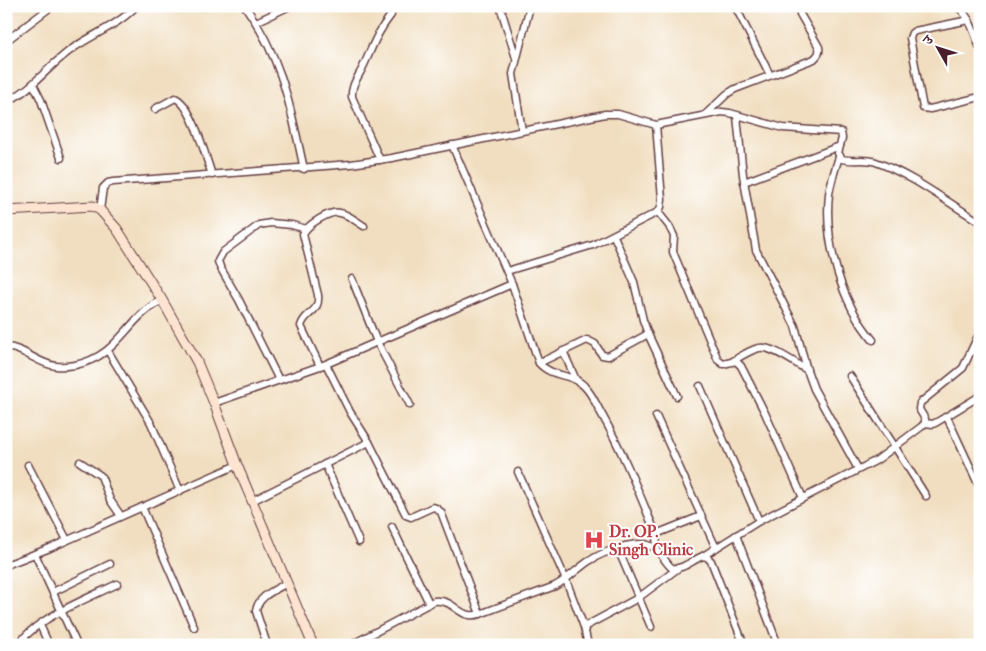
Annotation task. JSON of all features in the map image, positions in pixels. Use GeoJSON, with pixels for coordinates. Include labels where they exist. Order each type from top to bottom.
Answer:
{"type":"FeatureCollection","features":[{"type":"Feature","properties":{"kind":"street"},"geometry":{"type":"LineString","coordinates":[[6,41],[52,6]]}},
{"type":"Feature","properties":{"kind":"street"},"geometry":{"type":"LineString","coordinates":[[6,93],[8,101],[33,84],[73,48],[114,23],[136,6]]}},
{"type":"Feature","properties":{"kind":"street"},"geometry":{"type":"LineString","coordinates":[[245,6],[267,41],[284,80],[304,169]]}},
{"type":"Feature","properties":{"kind":"street"},"geometry":{"type":"LineString","coordinates":[[256,22],[290,6]]}},
{"type":"Feature","properties":{"kind":"street"},"geometry":{"type":"LineString","coordinates":[[500,6],[516,60]]}},
{"type":"Feature","properties":{"kind":"street"},"geometry":{"type":"LineString","coordinates":[[522,131],[513,78],[530,6]]}},
{"type":"Feature","properties":{"kind":"street"},"geometry":{"type":"LineString","coordinates":[[735,6],[770,75]]}},
{"type":"Feature","properties":{"kind":"street"},"geometry":{"type":"LineString","coordinates":[[705,115],[728,94],[818,56],[818,47],[800,14],[800,6]]}},
{"type":"Feature","properties":{"kind":"street"},"geometry":{"type":"LineString","coordinates":[[957,6],[969,20],[980,48]]}},
{"type":"Feature","properties":{"kind":"street"},"geometry":{"type":"LineString","coordinates":[[380,160],[352,96],[352,89],[375,38],[391,15]]}},
{"type":"Feature","properties":{"kind":"street"},"geometry":{"type":"LineString","coordinates":[[969,20],[915,31],[910,38],[923,108],[930,109],[980,97]]}},
{"type":"Feature","properties":{"kind":"street"},"geometry":{"type":"LineString","coordinates":[[33,84],[41,100],[62,158]]}},
{"type":"Feature","properties":{"kind":"street"},"geometry":{"type":"LineString","coordinates":[[155,109],[175,98],[182,102],[200,140],[212,175]]}},
{"type":"Feature","properties":{"kind":"street"},"geometry":{"type":"LineString","coordinates":[[100,210],[101,192],[108,183],[304,169],[380,160],[612,114],[656,125],[722,112],[788,129],[841,132],[839,157],[832,181],[829,201],[833,259],[856,317],[872,340]]}},
{"type":"Feature","properties":{"kind":"street"},"geometry":{"type":"LineString","coordinates":[[737,116],[744,182],[756,250],[795,326],[814,389],[858,470]]}},
{"type":"Feature","properties":{"kind":"street"},"geometry":{"type":"LineString","coordinates":[[506,271],[584,248],[614,236],[658,212],[661,208],[662,199],[656,125]]}},
{"type":"Feature","properties":{"kind":"street"},"geometry":{"type":"LineString","coordinates":[[452,146],[512,284],[539,363],[550,372],[576,380],[586,387],[617,440],[656,534],[657,550]]}},
{"type":"Feature","properties":{"kind":"street"},"geometry":{"type":"LineString","coordinates":[[744,182],[840,146]]}},
{"type":"Feature","properties":{"kind":"street"},"geometry":{"type":"LineString","coordinates":[[839,157],[845,160],[872,161],[897,171],[921,183],[980,222]]}},
{"type":"Feature","properties":{"kind":"street"},"geometry":{"type":"LineString","coordinates":[[6,211],[93,206],[100,210],[117,229],[162,300],[197,362],[237,465],[313,645]]}},
{"type":"Feature","properties":{"kind":"street"},"geometry":{"type":"LineString","coordinates":[[364,226],[338,212],[316,221],[306,229],[303,238],[318,295],[318,304],[315,310],[303,320],[301,326],[369,442],[406,515],[411,517],[433,507],[441,512],[480,614]]}},
{"type":"Feature","properties":{"kind":"street"},"geometry":{"type":"LineString","coordinates":[[658,212],[674,236],[673,252],[718,360],[723,364],[762,347],[772,350],[807,370]]}},
{"type":"Feature","properties":{"kind":"street"},"geometry":{"type":"LineString","coordinates":[[279,380],[218,261],[223,252],[258,225],[271,223],[292,225],[306,229]]}},
{"type":"Feature","properties":{"kind":"street"},"geometry":{"type":"LineString","coordinates":[[614,236],[634,282],[648,334],[676,396]]}},
{"type":"Feature","properties":{"kind":"street"},"geometry":{"type":"LineString","coordinates":[[352,279],[377,342],[410,404]]}},
{"type":"Feature","properties":{"kind":"street"},"geometry":{"type":"LineString","coordinates":[[214,403],[323,366],[512,284]]}},
{"type":"Feature","properties":{"kind":"street"},"geometry":{"type":"LineString","coordinates":[[6,347],[18,350],[55,366],[82,363],[108,351],[143,313],[162,300]]}},
{"type":"Feature","properties":{"kind":"street"},"geometry":{"type":"LineString","coordinates":[[925,424],[925,419],[919,409],[920,403],[963,368],[980,332]]}},
{"type":"Feature","properties":{"kind":"street"},"geometry":{"type":"LineString","coordinates":[[539,363],[587,340],[595,344],[602,355],[608,356],[648,334]]}},
{"type":"Feature","properties":{"kind":"street"},"geometry":{"type":"LineString","coordinates":[[108,351],[151,423],[180,490]]}},
{"type":"Feature","properties":{"kind":"street"},"geometry":{"type":"LineString","coordinates":[[563,351],[576,380]]}},
{"type":"Feature","properties":{"kind":"street"},"geometry":{"type":"LineString","coordinates":[[733,361],[736,361],[741,366],[803,498]]}},
{"type":"Feature","properties":{"kind":"street"},"geometry":{"type":"LineString","coordinates":[[850,376],[926,496]]}},
{"type":"Feature","properties":{"kind":"street"},"geometry":{"type":"LineString","coordinates":[[700,386],[759,521]]}},
{"type":"Feature","properties":{"kind":"street"},"geometry":{"type":"LineString","coordinates":[[584,627],[638,598],[677,569],[716,548],[759,521],[877,460],[925,424],[933,424],[947,417],[980,396]]}},
{"type":"Feature","properties":{"kind":"street"},"geometry":{"type":"LineString","coordinates":[[656,416],[716,548]]}},
{"type":"Feature","properties":{"kind":"street"},"geometry":{"type":"LineString","coordinates":[[947,417],[980,488]]}},
{"type":"Feature","properties":{"kind":"street"},"geometry":{"type":"LineString","coordinates":[[252,501],[369,442]]}},
{"type":"Feature","properties":{"kind":"street"},"geometry":{"type":"LineString","coordinates":[[80,462],[101,476],[110,500],[121,516]]}},
{"type":"Feature","properties":{"kind":"street"},"geometry":{"type":"LineString","coordinates":[[325,464],[359,542]]}},
{"type":"Feature","properties":{"kind":"street"},"geometry":{"type":"LineString","coordinates":[[28,465],[67,540]]}},
{"type":"Feature","properties":{"kind":"street"},"geometry":{"type":"LineString","coordinates":[[6,564],[35,554],[237,465]]}},
{"type":"Feature","properties":{"kind":"street"},"geometry":{"type":"LineString","coordinates":[[518,472],[566,580],[584,627],[588,645]]}},
{"type":"Feature","properties":{"kind":"street"},"geometry":{"type":"LineString","coordinates":[[142,507],[194,627]]}},
{"type":"Feature","properties":{"kind":"street"},"geometry":{"type":"LineString","coordinates":[[656,534],[701,516]]}},
{"type":"Feature","properties":{"kind":"street"},"geometry":{"type":"LineString","coordinates":[[392,527],[429,603]]}},
{"type":"Feature","properties":{"kind":"street"},"geometry":{"type":"LineString","coordinates":[[736,535],[778,645]]}},
{"type":"Feature","properties":{"kind":"street"},"geometry":{"type":"LineString","coordinates":[[351,645],[429,603],[440,600],[447,602],[464,614],[470,616],[480,614],[555,586],[566,580],[590,560],[635,543],[650,546],[657,550],[668,565],[677,569]]}},
{"type":"Feature","properties":{"kind":"street"},"geometry":{"type":"LineString","coordinates":[[618,549],[651,628]]}},
{"type":"Feature","properties":{"kind":"street"},"geometry":{"type":"LineString","coordinates":[[35,554],[77,645]]}},
{"type":"Feature","properties":{"kind":"street"},"geometry":{"type":"LineString","coordinates":[[702,556],[707,557],[711,561],[744,645]]}},
{"type":"Feature","properties":{"kind":"street"},"geometry":{"type":"LineString","coordinates":[[53,592],[110,564]]}},
{"type":"Feature","properties":{"kind":"street"},"geometry":{"type":"LineString","coordinates":[[267,645],[258,617],[257,605],[265,596],[286,583]]}},
{"type":"Feature","properties":{"kind":"street"},"geometry":{"type":"LineString","coordinates":[[19,645],[29,631],[40,624],[117,584]]}},
{"type":"Feature","properties":{"kind":"street"},"geometry":{"type":"LineString","coordinates":[[40,624],[49,645]]}},
{"type":"Feature","properties":{"kind":"place","name":"Dr. OP. Singh Clinic"},"geometry":{"type":"Point","coordinates":[594,540]}}]}
